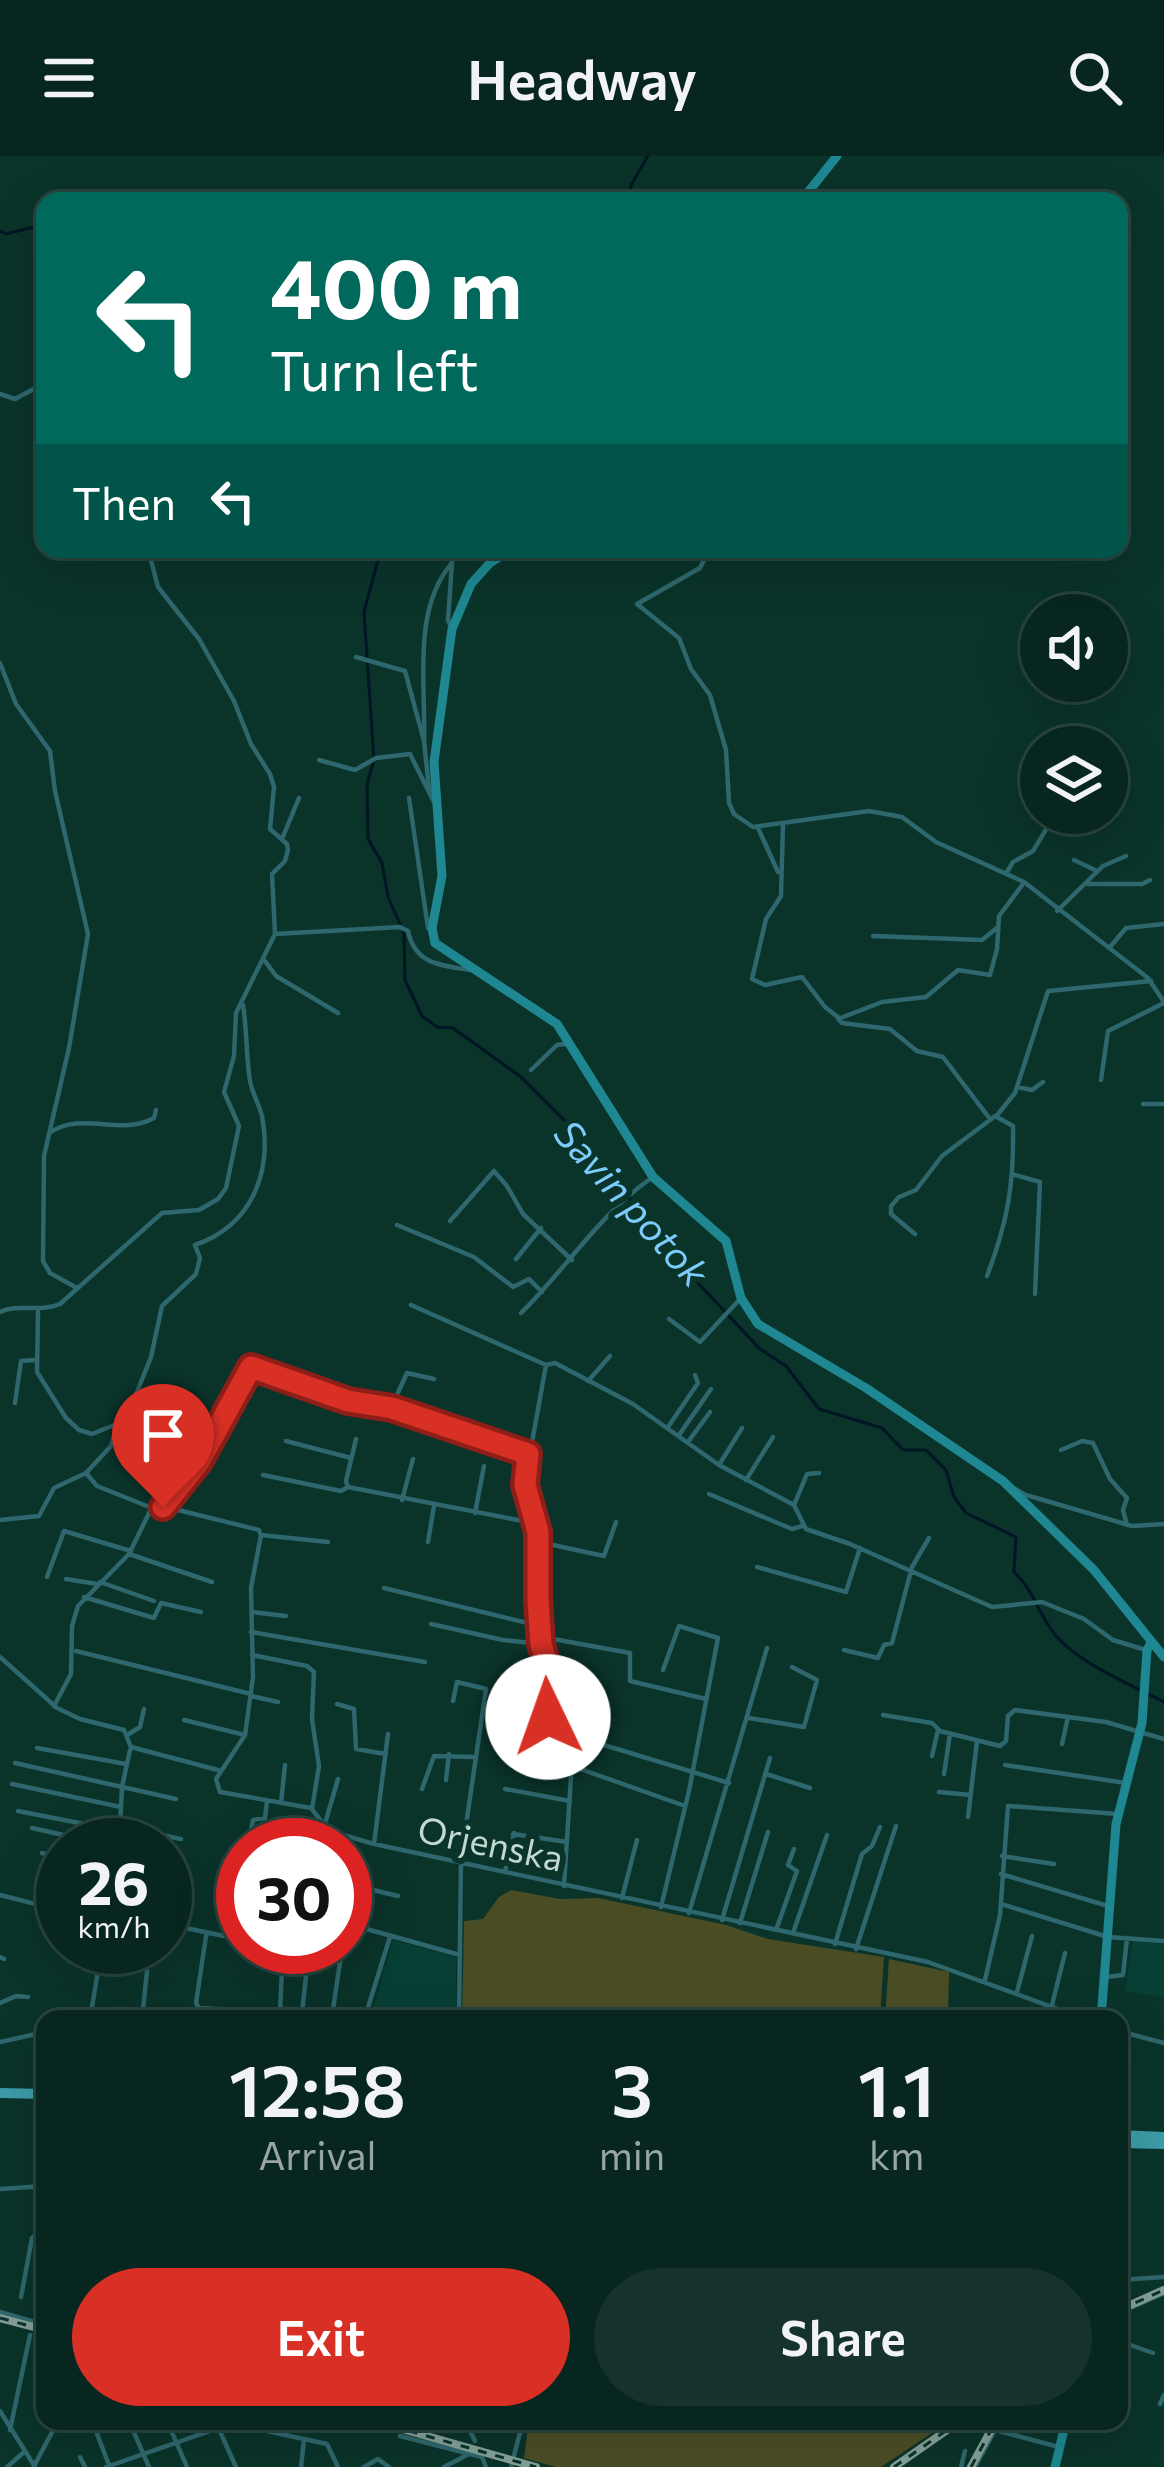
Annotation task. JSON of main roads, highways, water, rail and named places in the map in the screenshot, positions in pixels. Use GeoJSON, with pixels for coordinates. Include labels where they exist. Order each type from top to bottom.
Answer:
{"type":"FeatureCollection","features":[{"type":"Feature","properties":{"kind":"main road"},"geometry":{"type":"LineString","coordinates":[[0,2093],[36,2096]]}},
{"type":"Feature","properties":{"kind":"main road"},"geometry":{"type":"LineString","coordinates":[[1128,2141],[1164,2140]]}},
{"type":"Feature","properties":{"kind":"waterway"},"geometry":{"type":"LineString","coordinates":[[630,192],[648,156]]}},
{"type":"Feature","properties":{"kind":"waterway","name":"Savin potok"},"geometry":{"type":"LineString","coordinates":[[0,231],[6,234],[36,226]]}},
{"type":"Feature","properties":{"kind":"waterway","name":"Savin potok"},"geometry":{"type":"LineString","coordinates":[[379,558],[364,612],[374,760],[367,784],[368,839],[382,863],[388,897],[404,933],[405,980],[422,1016],[437,1027],[453,1028],[521,1077],[579,1135],[697,1282],[760,1349],[786,1366],[819,1409],[882,1428],[903,1450],[926,1450],[946,1470],[954,1497],[966,1513],[1016,1537],[1014,1572],[1067,1646],[1164,1702]]}},
{"type":"Feature","properties":{"kind":"railway"},"geometry":{"type":"LineString","coordinates":[[1128,2306],[1164,2290]]}},
{"type":"Feature","properties":{"kind":"railway"},"geometry":{"type":"LineString","coordinates":[[0,2318],[36,2328]]}},
{"type":"Feature","properties":{"kind":"railway"},"geometry":{"type":"LineString","coordinates":[[406,2430],[536,2467]]}},
{"type":"Feature","properties":{"kind":"railway"},"geometry":{"type":"LineString","coordinates":[[894,2467],[947,2430]]}},
{"type":"Feature","properties":{"kind":"railway"},"geometry":{"type":"LineString","coordinates":[[971,2467],[991,2430]]}}]}
